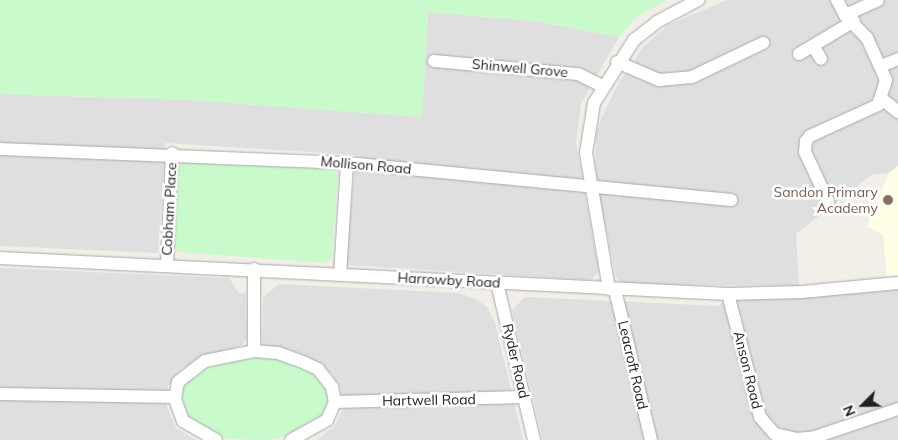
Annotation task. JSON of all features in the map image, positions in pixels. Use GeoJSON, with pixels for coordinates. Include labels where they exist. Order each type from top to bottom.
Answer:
{"type":"FeatureCollection","features":[{"type":"Feature","properties":{"kind":"street","name":"Leacroft Road"},"geometry":{"type":"LineString","coordinates":[[651,440],[612,289],[589,186],[588,130],[603,86],[617,62],[634,40],[657,22],[698,0]]}},
{"type":"Feature","properties":{"kind":"street"},"geometry":{"type":"LineString","coordinates":[[828,201],[806,152],[806,141],[810,136],[878,105],[882,99],[886,80],[881,66],[836,0]]}},
{"type":"Feature","properties":{"kind":"street"},"geometry":{"type":"LineString","coordinates":[[800,54],[849,18],[878,0]]}},
{"type":"Feature","properties":{"kind":"street"},"geometry":{"type":"LineString","coordinates":[[617,62],[659,80],[692,77],[763,43]]}},
{"type":"Feature","properties":{"kind":"street"},"geometry":{"type":"LineString","coordinates":[[813,46],[821,59]]}},
{"type":"Feature","properties":{"kind":"street"},"geometry":{"type":"LineString","coordinates":[[881,66],[898,59]]}},
{"type":"Feature","properties":{"kind":"street","name":"Shinwell Grove"},"geometry":{"type":"LineString","coordinates":[[434,61],[578,74],[603,86]]}},
{"type":"Feature","properties":{"kind":"street"},"geometry":{"type":"LineString","coordinates":[[882,99],[898,112]]}},
{"type":"Feature","properties":{"kind":"street","name":"Mollison Road"},"geometry":{"type":"LineString","coordinates":[[0,148],[172,153],[348,163],[732,200]]}},
{"type":"Feature","properties":{"kind":"street","name":"Cobham Place"},"geometry":{"type":"LineString","coordinates":[[166,264],[172,153]]}},
{"type":"Feature","properties":{"kind":"street"},"geometry":{"type":"LineString","coordinates":[[340,275],[348,163]]}},
{"type":"Feature","properties":{"kind":"street","name":"Harrowby Road"},"geometry":{"type":"LineString","coordinates":[[0,258],[166,264],[340,275],[728,294],[802,292],[898,283]]}},
{"type":"Feature","properties":{"kind":"street"},"geometry":{"type":"LineString","coordinates":[[254,270],[254,351]]}},
{"type":"Feature","properties":{"kind":"street","name":"Ryder Road"},"geometry":{"type":"LineString","coordinates":[[497,283],[534,440]]}},
{"type":"Feature","properties":{"kind":"street","name":"Anson Road"},"geometry":{"type":"LineString","coordinates":[[728,294],[760,417],[775,434],[782,438],[798,440],[815,437],[898,409]]}},
{"type":"Feature","properties":{"kind":"street"},"geometry":{"type":"LineString","coordinates":[[216,440],[183,421],[175,397],[178,382],[196,366],[222,356],[254,351],[278,353],[318,369],[332,387],[335,402],[327,420],[319,427],[291,440]]}},
{"type":"Feature","properties":{"kind":"street"},"geometry":{"type":"LineString","coordinates":[[0,394],[175,397]]}},
{"type":"Feature","properties":{"kind":"street","name":"Hartwell Road"},"geometry":{"type":"LineString","coordinates":[[335,402],[524,397]]}},
{"type":"Feature","properties":{"kind":"shaded area"},"geometry":{"type":"Polygon","coordinates":[[[727,0],[898,0],[898,166],[889,173],[871,175],[796,234],[799,286],[623,284],[616,276],[595,176],[596,135],[602,116],[619,82],[644,46],[668,25],[727,0]]]}},
{"type":"Feature","properties":{"kind":"shaded area"},"geometry":{"type":"Polygon","coordinates":[[[428,12],[535,21],[619,37],[581,104],[576,143],[599,272],[590,280],[346,265],[356,155],[165,143],[158,253],[0,246],[0,94],[191,100],[422,117],[428,12]]]}},
{"type":"Feature","properties":{"kind":"shaded area","name":"Sandon Primary Academy"},"geometry":{"type":"Polygon","coordinates":[[[898,166],[898,276],[887,277],[883,234],[867,227],[889,173],[898,166]]]}},
{"type":"Feature","properties":{"kind":"shaded area"},"geometry":{"type":"Polygon","coordinates":[[[0,268],[229,278],[239,293],[246,294],[247,339],[242,345],[181,369],[168,386],[167,407],[176,428],[196,440],[0,440],[0,268]]]}},
{"type":"Feature","properties":{"kind":"shaded area"},"geometry":{"type":"Polygon","coordinates":[[[898,283],[898,440],[543,440],[512,310],[525,297],[719,306],[728,294],[898,283]]]}},
{"type":"Feature","properties":{"kind":"shaded area"},"geometry":{"type":"Polygon","coordinates":[[[279,284],[457,293],[476,299],[487,307],[495,322],[523,440],[316,440],[334,427],[343,409],[341,389],[332,374],[317,364],[266,349],[262,343],[263,297],[279,284]]]}},
{"type":"Feature","properties":{"kind":"green space"},"geometry":{"type":"Polygon","coordinates":[[[0,0],[667,0],[635,18],[619,37],[535,21],[428,12],[422,117],[191,100],[0,94],[0,0]]]}},
{"type":"Feature","properties":{"kind":"green space"},"geometry":{"type":"Polygon","coordinates":[[[184,160],[335,169],[338,173],[332,257],[326,263],[178,252],[174,246],[178,169],[184,160]]]}},
{"type":"Feature","properties":{"kind":"green space"},"geometry":{"type":"Polygon","coordinates":[[[254,356],[277,358],[315,373],[328,389],[329,399],[323,417],[295,434],[270,440],[227,439],[186,418],[179,399],[182,385],[207,365],[254,356]]]}},
{"type":"Feature","properties":{"kind":"place","name":"Sandon Primary Academy"},"geometry":{"type":"Point","coordinates":[888,200]}}]}
